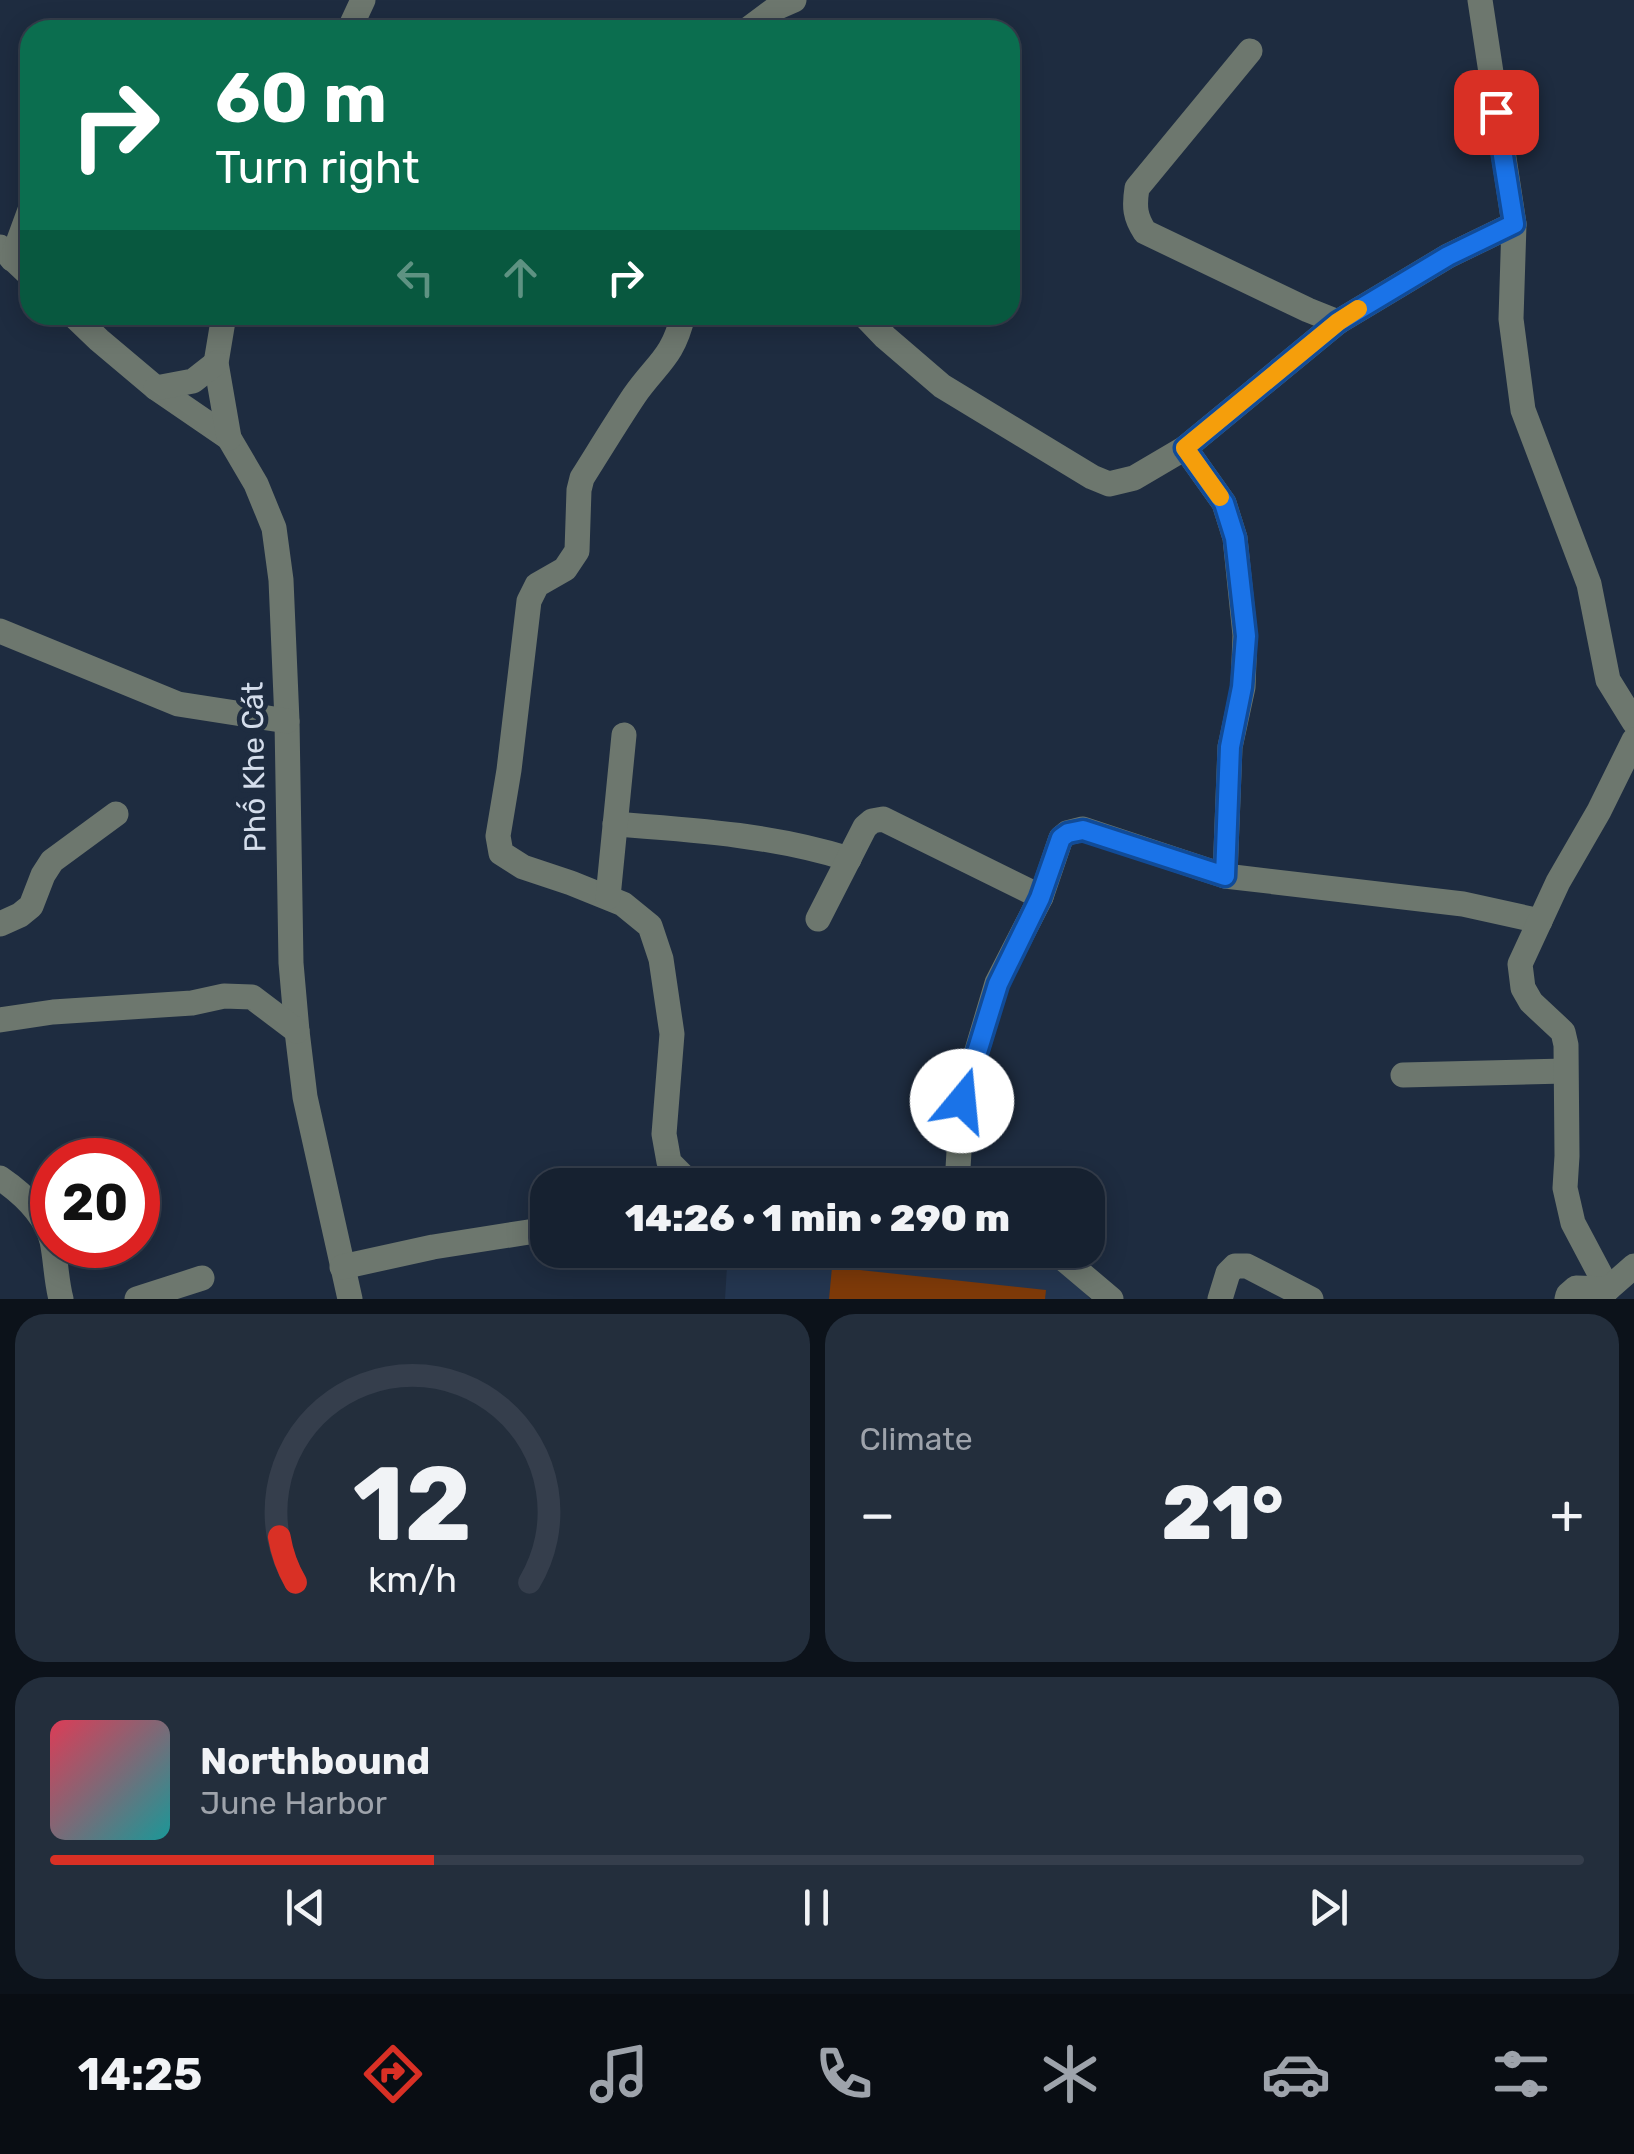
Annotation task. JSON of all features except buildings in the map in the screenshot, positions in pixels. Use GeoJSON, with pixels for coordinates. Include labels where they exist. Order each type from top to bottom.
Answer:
{"type":"FeatureCollection","features":[{"type":"Feature","properties":{"kind":"street"},"geometry":{"type":"LineString","coordinates":[[760,20],[794,0]]}},
{"type":"Feature","properties":{"kind":"street"},"geometry":{"type":"LineString","coordinates":[[1480,0],[1514,224],[1511,318],[1523,410],[1589,584],[1608,680],[1634,722]]}},
{"type":"Feature","properties":{"kind":"street"},"geometry":{"type":"LineString","coordinates":[[1250,51],[1137,188],[1136,218],[1146,232],[1338,322]]}},
{"type":"Feature","properties":{"kind":"street"},"geometry":{"type":"LineString","coordinates":[[874,325],[942,386],[1092,478],[1110,484],[1134,478],[1185,448],[1338,322],[1448,256],[1514,224]]}},
{"type":"Feature","properties":{"kind":"street","name":"Phố Khe Cát"},"geometry":{"type":"LineString","coordinates":[[84,325],[156,388],[228,438],[256,484],[274,528],[287,721],[291,963],[297,1030],[305,1097],[350,1299]]}},
{"type":"Feature","properties":{"kind":"street"},"geometry":{"type":"LineString","coordinates":[[222,325],[216,363],[228,438]]}},
{"type":"Feature","properties":{"kind":"street"},"geometry":{"type":"LineString","coordinates":[[675,1168],[669,1162],[664,1134],[672,1034],[661,959],[650,926],[623,904],[523,867],[501,854],[498,836],[529,601],[537,585],[564,570],[577,551],[582,478],[636,393],[668,354],[681,325]]}},
{"type":"Feature","properties":{"kind":"street"},"geometry":{"type":"LineString","coordinates":[[156,388],[193,381],[216,363]]}},
{"type":"Feature","properties":{"kind":"street"},"geometry":{"type":"LineString","coordinates":[[1185,448],[1224,503],[1235,538],[1246,636],[1242,687],[1230,747],[1225,876]]}},
{"type":"Feature","properties":{"kind":"street"},"geometry":{"type":"LineString","coordinates":[[0,631],[178,704],[287,721]]}},
{"type":"Feature","properties":{"kind":"street"},"geometry":{"type":"LineString","coordinates":[[608,897],[624,735]]}},
{"type":"Feature","properties":{"kind":"street"},"geometry":{"type":"LineString","coordinates":[[1608,1289],[1573,1223],[1565,1188],[1563,1032],[1531,1002],[1523,988],[1520,964],[1558,882],[1634,740]]}},
{"type":"Feature","properties":{"kind":"street"},"geometry":{"type":"LineString","coordinates":[[0,924],[31,906],[52,861],[116,814]]}},
{"type":"Feature","properties":{"kind":"street"},"geometry":{"type":"LineString","coordinates":[[818,919],[865,827],[882,818],[1040,898]]}},
{"type":"Feature","properties":{"kind":"street"},"geometry":{"type":"LineString","coordinates":[[615,824],[718,832],[811,847],[849,859]]}},
{"type":"Feature","properties":{"kind":"street"},"geometry":{"type":"LineString","coordinates":[[958,1168],[962,1101],[998,984],[1040,898],[1061,838],[1068,833],[1083,830],[1225,876],[1462,904],[1540,921]]}},
{"type":"Feature","properties":{"kind":"street"},"geometry":{"type":"LineString","coordinates":[[0,1020],[54,1012],[192,1004],[224,996],[252,997],[297,1030]]}},
{"type":"Feature","properties":{"kind":"street"},"geometry":{"type":"LineString","coordinates":[[1403,1075],[1564,1071]]}},
{"type":"Feature","properties":{"kind":"street"},"geometry":{"type":"LineString","coordinates":[[0,1178],[17,1188],[46,1224],[61,1299]]}},
{"type":"Feature","properties":{"kind":"street"},"geometry":{"type":"LineString","coordinates":[[342,1268],[432,1246],[530,1232]]}},
{"type":"Feature","properties":{"kind":"street"},"geometry":{"type":"LineString","coordinates":[[1220,1299],[1228,1273],[1235,1266],[1246,1266],[1311,1299]]}},
{"type":"Feature","properties":{"kind":"street"},"geometry":{"type":"LineString","coordinates":[[1567,1299],[1576,1288],[1608,1289],[1634,1266]]}},
{"type":"Feature","properties":{"kind":"street"},"geometry":{"type":"LineString","coordinates":[[1074,1268],[1111,1299]]}},
{"type":"Feature","properties":{"kind":"street"},"geometry":{"type":"LineString","coordinates":[[137,1299],[202,1278]]}},
{"type":"Feature","properties":{"kind":"shaded area"},"geometry":{"type":"Polygon","coordinates":[[[727,1268],[1062,1268],[1090,1299],[725,1299],[727,1268]]]}},
{"type":"Feature","properties":{"kind":"slow traffic"},"geometry":{"type":"LineString","coordinates":[[1220,497],[1185,448],[1358,309]]}},
{"type":"Feature","properties":{"kind":"route"},"geometry":{"type":"LineString","coordinates":[[962,1101],[998,984],[1040,898],[1061,838],[1083,830],[1225,876],[1230,747],[1242,687],[1246,636],[1235,538],[1224,503],[1185,448],[1338,322],[1448,256],[1514,224],[1496,112]]}}]}
